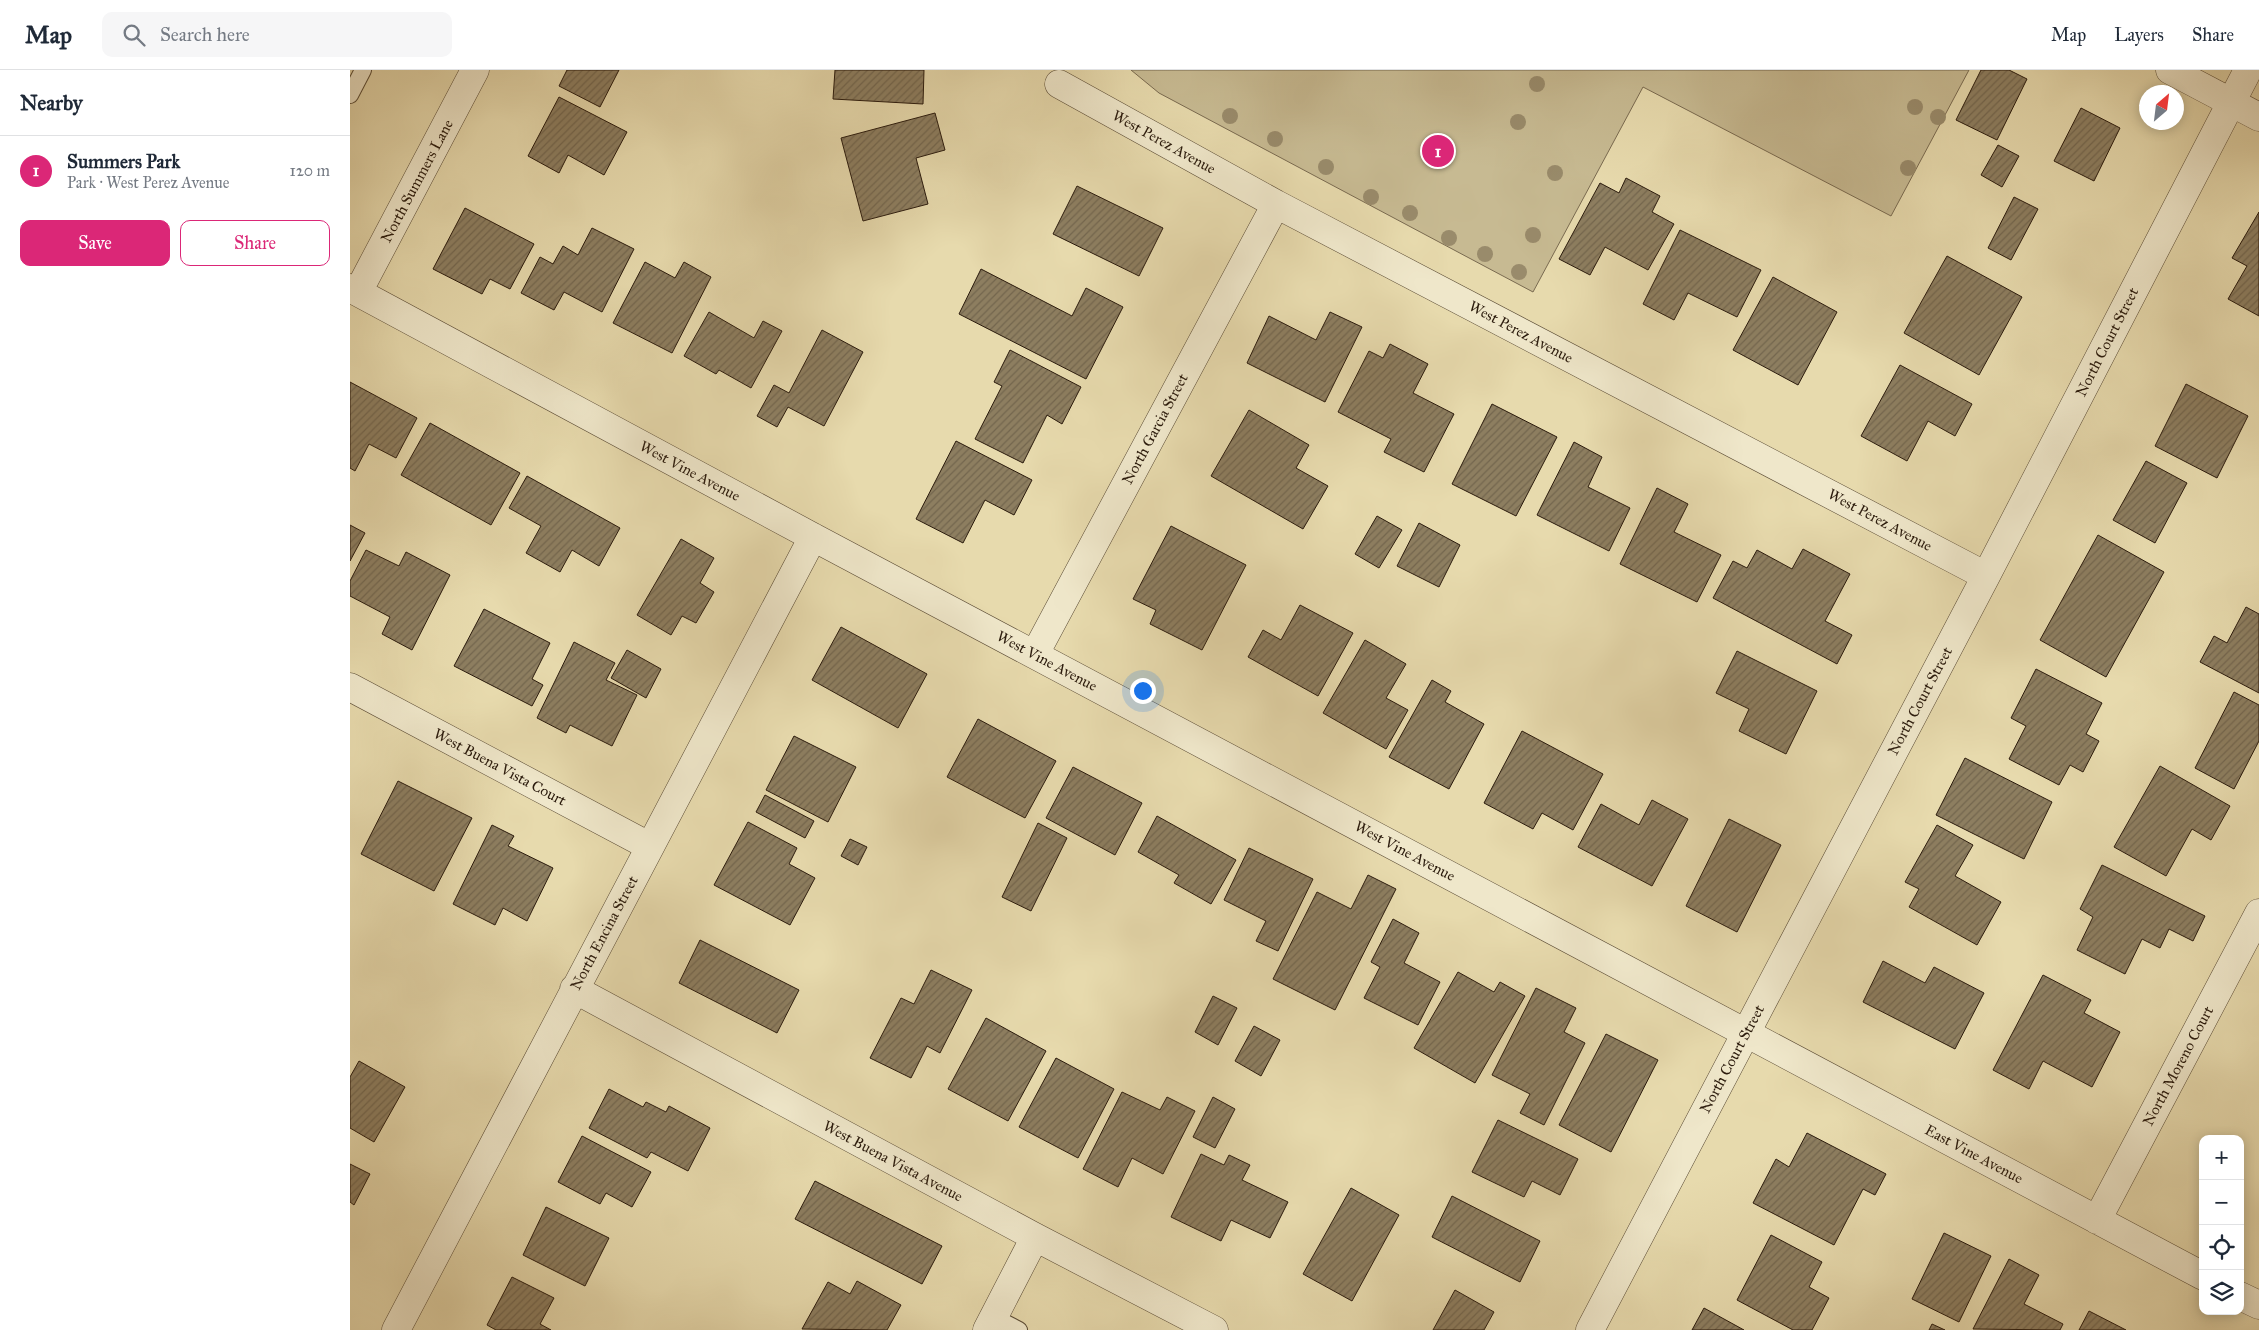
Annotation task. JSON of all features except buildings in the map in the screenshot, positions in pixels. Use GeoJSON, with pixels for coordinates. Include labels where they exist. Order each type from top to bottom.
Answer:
{"type":"FeatureCollection","features":[{"type":"Feature","properties":{"kind":"street","name":"North Summers Lane"},"geometry":{"type":"LineString","coordinates":[[354,290],[475,70]]}},
{"type":"Feature","properties":{"kind":"street"},"geometry":{"type":"LineString","coordinates":[[2170,70],[2259,117]]}},
{"type":"Feature","properties":{"kind":"street","name":"North Court Street"},"geometry":{"type":"LineString","coordinates":[[1590,1330],[1986,576],[2248,70]]}},
{"type":"Feature","properties":{"kind":"street","name":"West Perez Avenue"},"geometry":{"type":"LineString","coordinates":[[1059,84],[1276,204],[1986,576]]}},
{"type":"Feature","properties":{"kind":"street","name":"North Garcia Street"},"geometry":{"type":"LineString","coordinates":[[1034,654],[1276,204]]}},
{"type":"Feature","properties":{"kind":"street","name":"West Vine Avenue"},"geometry":{"type":"LineString","coordinates":[[354,290],[813,537],[1746,1032]]}},
{"type":"Feature","properties":{"kind":"street","name":"North Encina Street"},"geometry":{"type":"LineString","coordinates":[[396,1330],[813,537]]}},
{"type":"Feature","properties":{"kind":"street","name":"West Buena Vista Court"},"geometry":{"type":"LineString","coordinates":[[350,687],[649,846]]}},
{"type":"Feature","properties":{"kind":"street","name":"North Moreno Court"},"geometry":{"type":"LineString","coordinates":[[2097,1220],[2259,913]]}},
{"type":"Feature","properties":{"kind":"street","name":"West Buena Vista Avenue"},"geometry":{"type":"LineString","coordinates":[[574,989],[1035,1237],[1214,1330]]}},
{"type":"Feature","properties":{"kind":"street","name":"East Vine Avenue"},"geometry":{"type":"LineString","coordinates":[[1746,1032],[2199,1274]]}},
{"type":"Feature","properties":{"kind":"street"},"geometry":{"type":"LineString","coordinates":[[991,1323],[1035,1237]]}},
{"type":"Feature","properties":{"kind":"street"},"geometry":{"type":"LineString","coordinates":[[2244,1298],[2259,1306]]}},
{"type":"Feature","properties":{"kind":"lane"},"geometry":{"type":"LineString","coordinates":[[350,95],[363,70]]}},
{"type":"Feature","properties":{"kind":"lane"},"geometry":{"type":"LineString","coordinates":[[991,1323],[1019,1330]]}},
{"type":"Feature","properties":{"kind":"shaded area"},"geometry":{"type":"Polygon","coordinates":[[[1131,70],[1969,70],[1891,216],[1643,87],[1533,292],[1159,93],[1131,70]]]}},
{"type":"Feature","properties":{"kind":"place","name":"Summers Park"},"geometry":{"type":"Point","coordinates":[1438,151]}}]}
